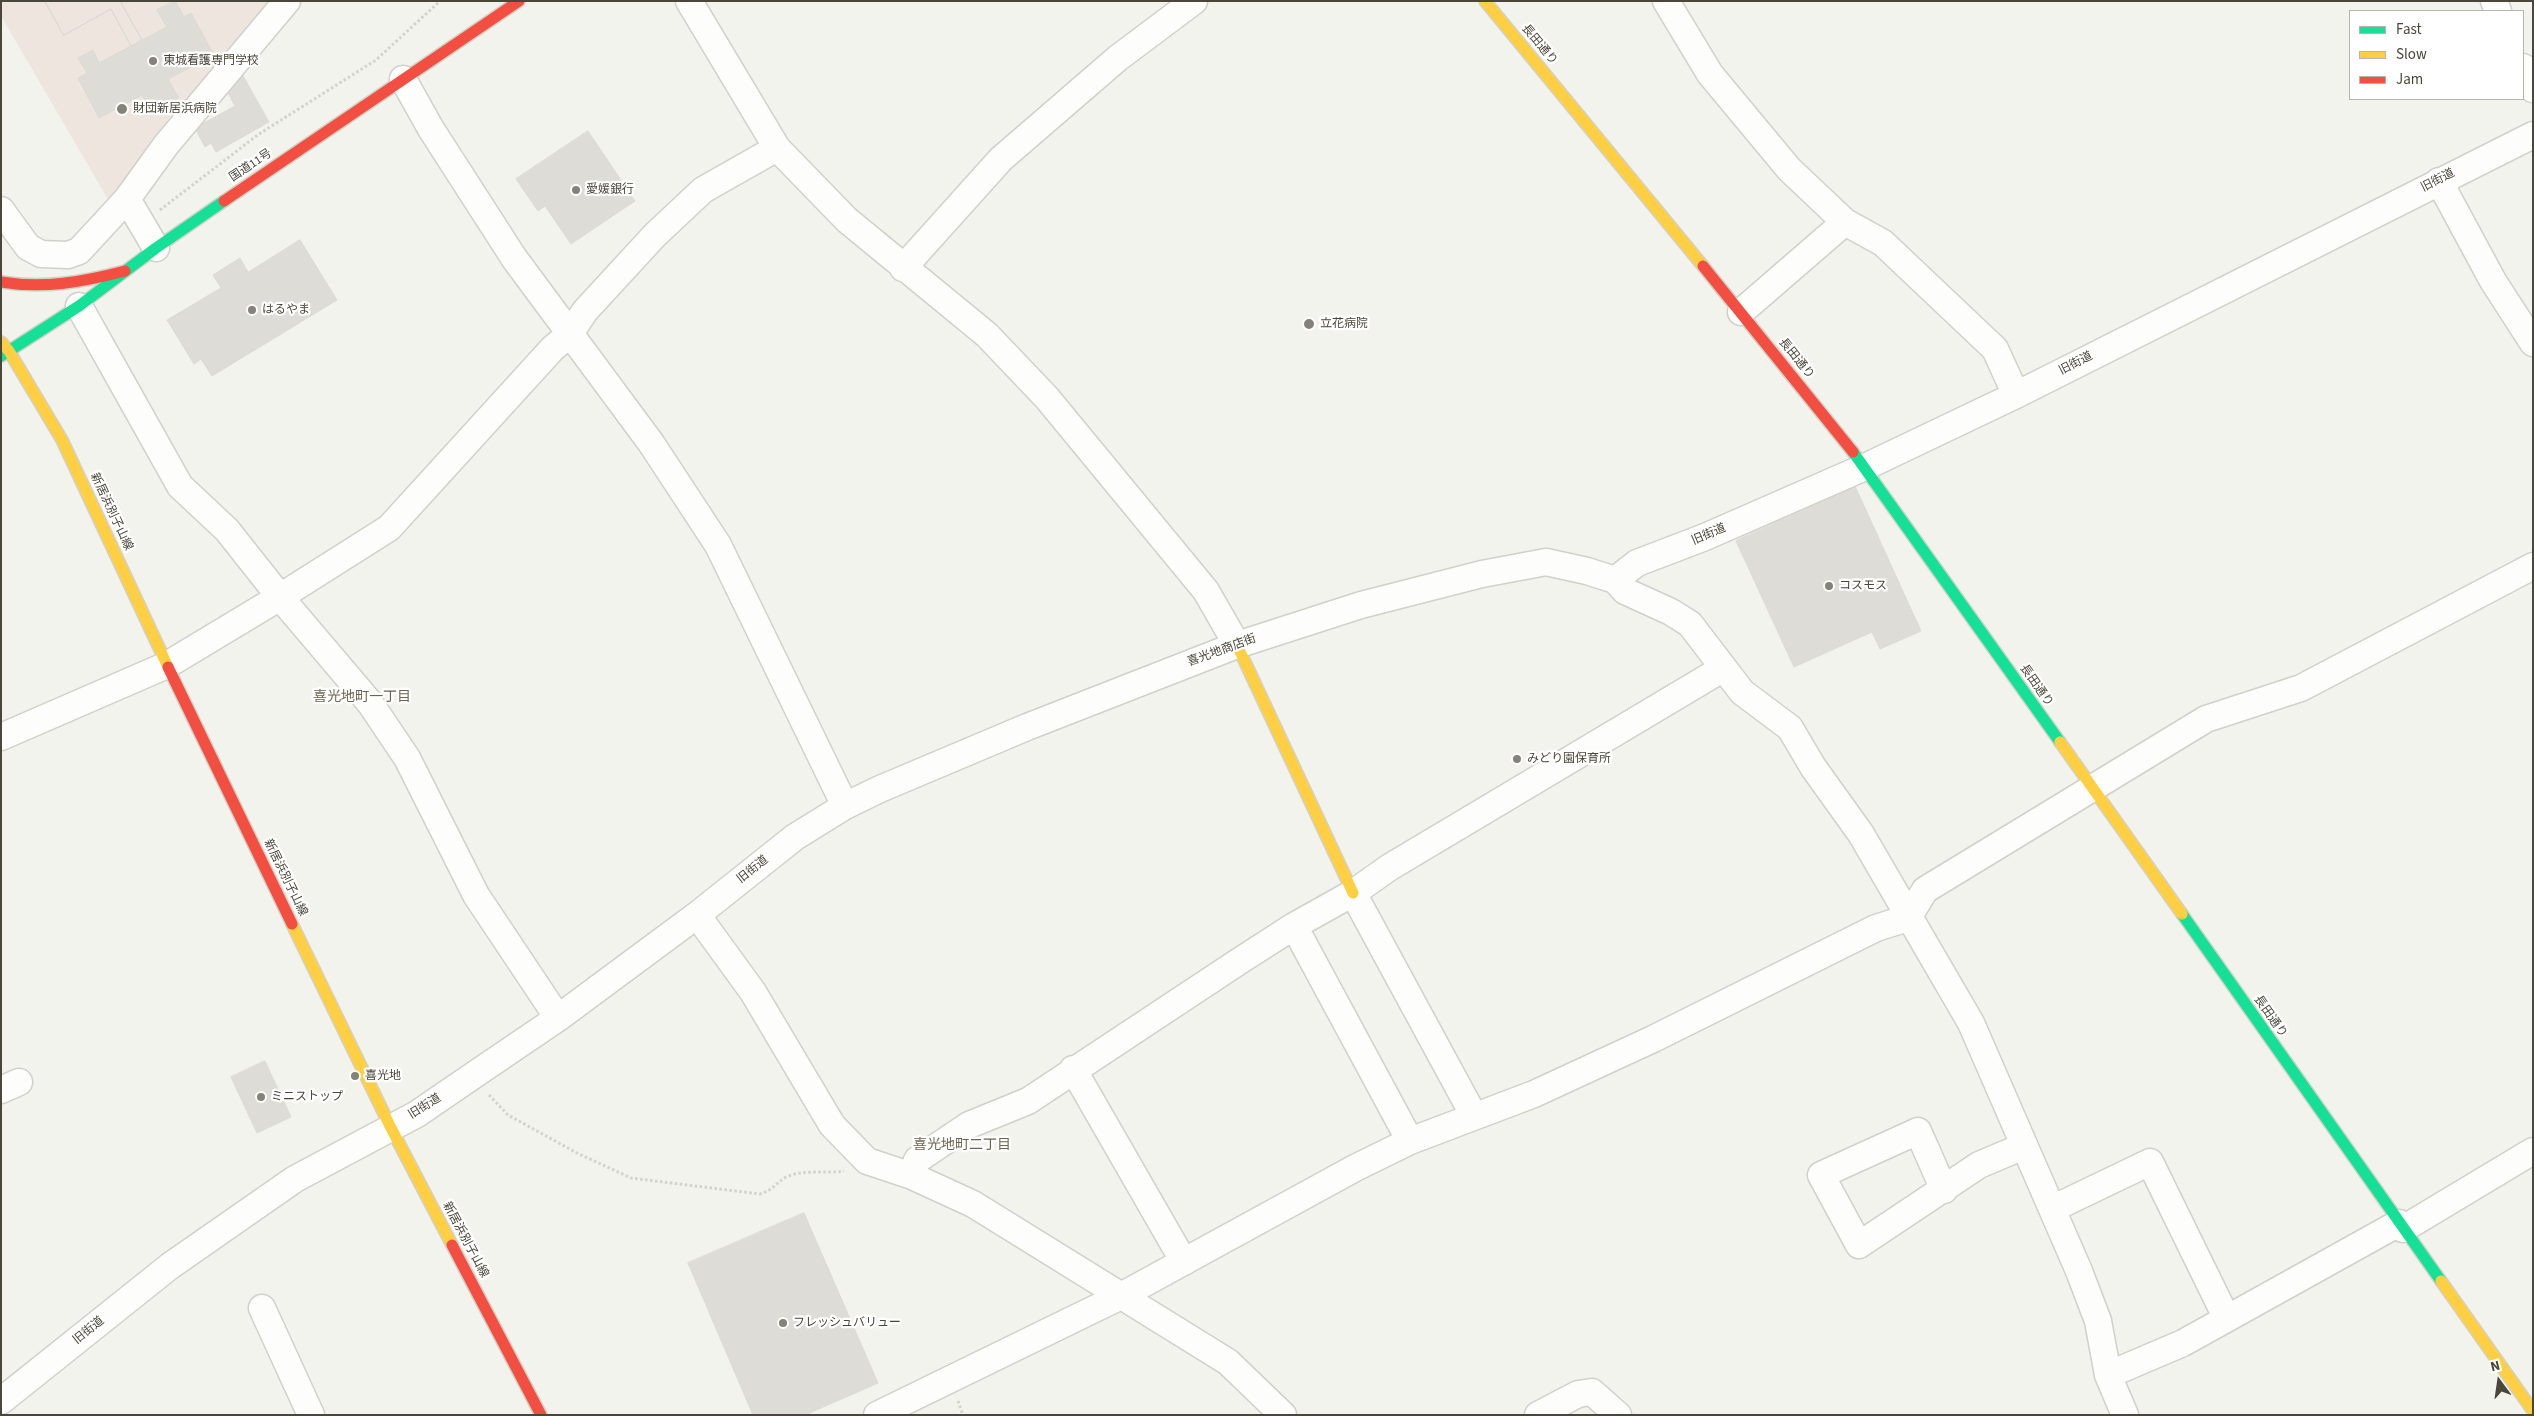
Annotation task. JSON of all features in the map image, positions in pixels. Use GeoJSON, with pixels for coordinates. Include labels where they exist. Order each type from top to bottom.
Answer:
{"type":"FeatureCollection","features":[{"type":"Feature","properties":{"kind":"main road","name":"国道11号"},"geometry":{"type":"LineString","coordinates":[[4,350],[79,306],[156,248],[519,1]]}},
{"type":"Feature","properties":{"kind":"main road","name":"長田通り"},"geometry":{"type":"LineString","coordinates":[[1485,1],[1741,312],[1864,467],[2533,1411]]}},
{"type":"Feature","properties":{"kind":"main road"},"geometry":{"type":"LineString","coordinates":[[1,282],[24,287],[53,287],[86,282],[127,270]]}},
{"type":"Feature","properties":{"kind":"main road","name":"新居浜別子山線"},"geometry":{"type":"LineString","coordinates":[[4,350],[62,440],[167,664],[390,1126],[540,1415]]}},
{"type":"Feature","properties":{"kind":"main road"},"geometry":{"type":"LineString","coordinates":[[1238,645],[1353,893]]}},
{"type":"Feature","properties":{"kind":"street"},"geometry":{"type":"LineString","coordinates":[[1,210],[28,247],[41,254],[68,255],[79,251],[127,199],[166,145],[287,1]]}},
{"type":"Feature","properties":{"kind":"street"},"geometry":{"type":"LineString","coordinates":[[689,1],[777,148],[847,220],[903,268],[987,335],[1047,398],[1206,591],[1238,645]]}},
{"type":"Feature","properties":{"kind":"street"},"geometry":{"type":"LineString","coordinates":[[903,268],[1001,159],[1118,58],[1194,1]]}},
{"type":"Feature","properties":{"kind":"street"},"geometry":{"type":"LineString","coordinates":[[1666,1],[1710,74],[1789,169],[1845,222],[1883,243],[1995,349],[2016,394]]}},
{"type":"Feature","properties":{"kind":"street"},"geometry":{"type":"LineString","coordinates":[[2524,69],[2533,89]]}},
{"type":"Feature","properties":{"kind":"street"},"geometry":{"type":"LineString","coordinates":[[403,79],[431,129],[504,242],[569,335],[651,444],[718,545],[845,806]]}},
{"type":"Feature","properties":{"kind":"street","name":"旧街道"},"geometry":{"type":"LineString","coordinates":[[1615,580],[1637,564],[1705,537],[1864,467],[2016,394],[2234,286],[2439,180],[2533,135]]}},
{"type":"Feature","properties":{"kind":"street"},"geometry":{"type":"LineString","coordinates":[[1,737],[167,664],[280,597],[389,528],[554,348],[569,335],[585,311],[655,235],[703,190],[777,148]]}},
{"type":"Feature","properties":{"kind":"street"},"geometry":{"type":"LineString","coordinates":[[2439,180],[2493,281],[2533,343]]}},
{"type":"Feature","properties":{"kind":"street"},"geometry":{"type":"LineString","coordinates":[[127,199],[156,248]]}},
{"type":"Feature","properties":{"kind":"street"},"geometry":{"type":"LineString","coordinates":[[1741,312],[1845,222]]}},
{"type":"Feature","properties":{"kind":"street"},"geometry":{"type":"LineString","coordinates":[[79,306],[180,486],[227,530],[280,597],[370,703],[391,734],[407,758],[476,895],[558,1018]]}},
{"type":"Feature","properties":{"kind":"street","name":"喜光地商店街"},"geometry":{"type":"LineString","coordinates":[[845,806],[880,789],[1018,731],[1238,645],[1361,605],[1482,574],[1546,562],[1587,571],[1615,580]]}},
{"type":"Feature","properties":{"kind":"street"},"geometry":{"type":"LineString","coordinates":[[877,1415],[1121,1296],[1355,1168],[1410,1141],[1534,1094],[1636,1047],[1876,928],[1908,918],[1925,890],[2206,719],[2301,688],[2533,566]]}},
{"type":"Feature","properties":{"kind":"street"},"geometry":{"type":"LineString","coordinates":[[1615,580],[1625,591],[1671,612],[1690,624],[1708,645],[1722,669],[1742,692],[1790,728],[1813,767],[1861,834],[1908,918],[1971,1023],[2052,1209],[2098,1321],[2108,1375],[2125,1415]]}},
{"type":"Feature","properties":{"kind":"street"},"geometry":{"type":"LineString","coordinates":[[912,1176],[917,1160],[969,1125],[1028,1101],[1073,1069],[1294,926],[1353,893],[1390,867],[1722,669]]}},
{"type":"Feature","properties":{"kind":"street","name":"旧街道"},"geometry":{"type":"LineString","coordinates":[[1,1401],[178,1261],[295,1179],[390,1126],[417,1114],[558,1018],[697,915],[795,838],[845,806]]}},
{"type":"Feature","properties":{"kind":"street"},"geometry":{"type":"LineString","coordinates":[[1353,893],[1474,1116]]}},
{"type":"Feature","properties":{"kind":"street"},"geometry":{"type":"LineString","coordinates":[[697,915],[753,992],[832,1125],[867,1161],[912,1176],[973,1204],[1228,1362],[1282,1415]]}},
{"type":"Feature","properties":{"kind":"street"},"geometry":{"type":"LineString","coordinates":[[1294,926],[1410,1141]]}},
{"type":"Feature","properties":{"kind":"street"},"geometry":{"type":"LineString","coordinates":[[1073,1069],[1184,1262]]}},
{"type":"Feature","properties":{"kind":"street"},"geometry":{"type":"LineString","coordinates":[[1944,1190],[1918,1131],[1821,1175],[1858,1246],[1944,1190],[1979,1165],[2024,1146]]}},
{"type":"Feature","properties":{"kind":"street"},"geometry":{"type":"LineString","coordinates":[[2108,1375],[2183,1343],[2226,1317],[2246,1309],[2401,1226],[2533,1151]]}},
{"type":"Feature","properties":{"kind":"street"},"geometry":{"type":"LineString","coordinates":[[2052,1209],[2150,1162],[2226,1317]]}},
{"type":"Feature","properties":{"kind":"street"},"geometry":{"type":"LineString","coordinates":[[262,1308],[311,1415]]}},
{"type":"Feature","properties":{"kind":"street"},"geometry":{"type":"LineString","coordinates":[[1538,1415],[1578,1394],[1592,1392],[1618,1415]]}},
{"type":"Feature","properties":{"kind":"path"},"geometry":{"type":"LineString","coordinates":[[141,223],[155,215],[180,193],[259,134],[376,60],[440,1]]}},
{"type":"Feature","properties":{"kind":"path"},"geometry":{"type":"LineString","coordinates":[[474,1075],[508,1115],[577,1153],[631,1178],[760,1194],[771,1190],[786,1178],[802,1173],[858,1169],[867,1161]]}},
{"type":"Feature","properties":{"kind":"shaded area","name":"財団新居浜病院"},"geometry":{"type":"Polygon","coordinates":[[[1,1],[278,1],[110,203],[1,16],[1,1]]]}},
{"type":"Feature","properties":{"kind":"building"},"geometry":{"type":"Polygon","coordinates":[[[45,1],[124,1],[121,3],[142,40],[131,46],[111,9],[64,35],[45,1]]]}},
{"type":"Feature","properties":{"kind":"building"},"geometry":{"type":"Polygon","coordinates":[[[45,1],[124,1],[121,3],[142,40],[131,46],[111,9],[64,35],[45,1]]]}},
{"type":"Feature","properties":{"kind":"building","name":"東城看護専門学校"},"geometry":{"type":"Polygon","coordinates":[[[175,1],[184,17],[191,13],[214,55],[168,79],[179,99],[152,114],[142,95],[99,118],[78,78],[87,73],[78,58],[93,50],[99,63],[167,27],[157,10],[175,1]]]}},
{"type":"Feature","properties":{"kind":"building"},"geometry":{"type":"Polygon","coordinates":[[[242,74],[269,122],[216,152],[211,143],[205,147],[195,128],[235,106],[226,89],[235,84],[233,80],[242,74]]]}},
{"type":"Feature","properties":{"kind":"building","name":"愛媛銀行"},"geometry":{"type":"Polygon","coordinates":[[[588,131],[635,201],[571,244],[545,206],[538,211],[516,179],[588,131]]]}},
{"type":"Feature","properties":{"kind":"building","name":"はるやま"},"geometry":{"type":"Polygon","coordinates":[[[300,240],[337,300],[212,376],[201,359],[194,364],[167,320],[221,288],[213,275],[240,258],[248,272],[300,240]]]}},
{"type":"Feature","properties":{"kind":"building","name":"コスモス"},"geometry":{"type":"Polygon","coordinates":[[[1855,486],[1921,631],[1880,649],[1872,632],[1794,667],[1736,541],[1855,486]]]}},
{"type":"Feature","properties":{"kind":"building","name":"ミニストップ"},"geometry":{"type":"Polygon","coordinates":[[[265,1061],[291,1117],[257,1133],[231,1077],[265,1061]]]}},
{"type":"Feature","properties":{"kind":"building","name":"フレッシュバリュー"},"geometry":{"type":"Polygon","coordinates":[[[804,1213],[878,1383],[805,1415],[753,1415],[688,1263],[804,1213]]]}},
{"type":"Feature","properties":{"kind":"traffic: fast"},"geometry":{"type":"LineString","coordinates":[[1,356],[79,306],[156,248],[224,201]]}},
{"type":"Feature","properties":{"kind":"traffic: fast"},"geometry":{"type":"LineString","coordinates":[[1853,452],[2060,742]]}},
{"type":"Feature","properties":{"kind":"traffic: fast"},"geometry":{"type":"LineString","coordinates":[[2182,914],[2441,1281]]}},
{"type":"Feature","properties":{"kind":"traffic: slow"},"geometry":{"type":"LineString","coordinates":[[1485,1],[1703,266]]}},
{"type":"Feature","properties":{"kind":"traffic: slow"},"geometry":{"type":"LineString","coordinates":[[1,342],[9,351],[62,440],[168,667]]}},
{"type":"Feature","properties":{"kind":"traffic: slow"},"geometry":{"type":"LineString","coordinates":[[1237,645],[1353,893]]}},
{"type":"Feature","properties":{"kind":"traffic: slow"},"geometry":{"type":"LineString","coordinates":[[2060,742],[2182,914]]}},
{"type":"Feature","properties":{"kind":"traffic: slow"},"geometry":{"type":"LineString","coordinates":[[292,924],[390,1126],[452,1245]]}},
{"type":"Feature","properties":{"kind":"traffic: slow"},"geometry":{"type":"LineString","coordinates":[[2441,1281],[2533,1411]]}},
{"type":"Feature","properties":{"kind":"traffic: jam"},"geometry":{"type":"LineString","coordinates":[[224,201],[519,1]]}},
{"type":"Feature","properties":{"kind":"traffic: jam"},"geometry":{"type":"LineString","coordinates":[[1703,266],[1853,452]]}},
{"type":"Feature","properties":{"kind":"traffic: jam"},"geometry":{"type":"LineString","coordinates":[[1,282],[33,285],[63,283],[125,271]]}},
{"type":"Feature","properties":{"kind":"traffic: jam"},"geometry":{"type":"LineString","coordinates":[[168,667],[292,924]]}},
{"type":"Feature","properties":{"kind":"traffic: jam"},"geometry":{"type":"LineString","coordinates":[[452,1245],[541,1415]]}},
{"type":"Feature","properties":{"kind":"place","name":"東城看護専門学校"},"geometry":{"type":"Point","coordinates":[153,61]}},
{"type":"Feature","properties":{"kind":"place","name":"財団新居浜病院"},"geometry":{"type":"Point","coordinates":[122,109]}},
{"type":"Feature","properties":{"kind":"place","name":"愛媛銀行"},"geometry":{"type":"Point","coordinates":[576,190]}},
{"type":"Feature","properties":{"kind":"place","name":"はるやま"},"geometry":{"type":"Point","coordinates":[252,310]}},
{"type":"Feature","properties":{"kind":"place","name":"立花病院"},"geometry":{"type":"Point","coordinates":[1309,324]}},
{"type":"Feature","properties":{"kind":"place","name":"コスモス"},"geometry":{"type":"Point","coordinates":[1829,586]}},
{"type":"Feature","properties":{"kind":"place","name":"みどり園保育所"},"geometry":{"type":"Point","coordinates":[1517,759]}},
{"type":"Feature","properties":{"kind":"place","name":"喜光地"},"geometry":{"type":"Point","coordinates":[355,1076]}},
{"type":"Feature","properties":{"kind":"place","name":"ミニストップ"},"geometry":{"type":"Point","coordinates":[261,1097]}},
{"type":"Feature","properties":{"kind":"place","name":"フレッシュバリュー"},"geometry":{"type":"Point","coordinates":[783,1323]}},
{"type":"Feature","properties":{"kind":"district","name":"喜光地町一丁目"},"geometry":{"type":"Point","coordinates":[362,698]}},
{"type":"Feature","properties":{"kind":"district","name":"喜光地町二丁目"},"geometry":{"type":"Point","coordinates":[962,1146]}}]}
